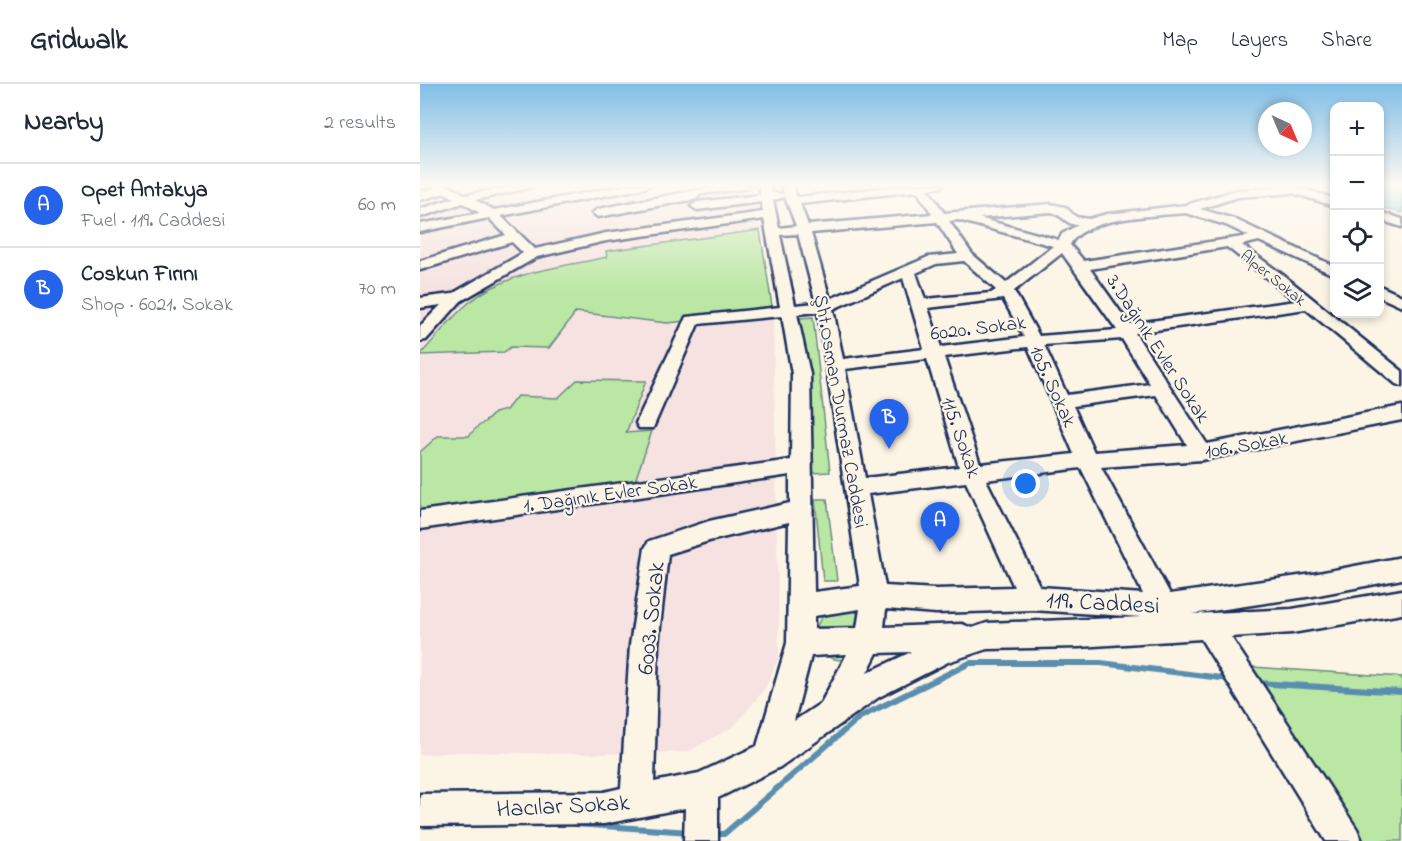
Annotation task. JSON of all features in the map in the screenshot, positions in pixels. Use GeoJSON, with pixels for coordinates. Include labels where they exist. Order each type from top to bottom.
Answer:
{"type":"FeatureCollection","features":[{"type":"Feature","properties":{"kind":"street"},"geometry":{"type":"LineString","coordinates":[[420,228],[459,220]]}},
{"type":"Feature","properties":{"kind":"street"},"geometry":{"type":"LineString","coordinates":[[499,220],[532,254]]}},
{"type":"Feature","properties":{"kind":"street"},"geometry":{"type":"LineString","coordinates":[[600,220],[606,237]]}},
{"type":"Feature","properties":{"kind":"street"},"geometry":{"type":"LineString","coordinates":[[653,230],[655,220]]}},
{"type":"Feature","properties":{"kind":"street"},"geometry":{"type":"LineString","coordinates":[[420,336],[456,298],[490,276],[532,254],[606,237],[713,220]]}},
{"type":"Feature","properties":{"kind":"street","name":"Şht.Osman Durmaz Caddesi"},"geometry":{"type":"LineString","coordinates":[[771,220],[801,374],[801,643]]}},
{"type":"Feature","properties":{"kind":"street"},"geometry":{"type":"LineString","coordinates":[[790,220],[804,229],[822,220]]}},
{"type":"Feature","properties":{"kind":"street","name":"Şht.Osman Durmaz Caddesi"},"geometry":{"type":"LineString","coordinates":[[801,220],[825,307],[875,598],[869,641]]}},
{"type":"Feature","properties":{"kind":"street","name":"105. Sokak"},"geometry":{"type":"LineString","coordinates":[[941,220],[967,257],[1006,291],[1034,341],[1059,402],[1087,460],[1163,607]]}},
{"type":"Feature","properties":{"kind":"street"},"geometry":{"type":"LineString","coordinates":[[974,220],[1063,245]]}},
{"type":"Feature","properties":{"kind":"street"},"geometry":{"type":"LineString","coordinates":[[1072,220],[1084,221]]}},
{"type":"Feature","properties":{"kind":"street"},"geometry":{"type":"LineString","coordinates":[[919,304],[985,299],[1006,291],[1063,245],[1067,237],[1088,224],[1112,220]]}},
{"type":"Feature","properties":{"kind":"street"},"geometry":{"type":"LineString","coordinates":[[1224,220],[1330,269]]}},
{"type":"Feature","properties":{"kind":"street"},"geometry":{"type":"LineString","coordinates":[[420,267],[516,236]]}},
{"type":"Feature","properties":{"kind":"street"},"geometry":{"type":"LineString","coordinates":[[1045,260],[1079,263],[1230,243],[1258,237]]}},
{"type":"Feature","properties":{"kind":"street","name":"Alper Sokak"},"geometry":{"type":"LineString","coordinates":[[1230,243],[1402,380]]}},
{"type":"Feature","properties":{"kind":"street","name":"3.Dağınık Evler Sokak"},"geometry":{"type":"LineString","coordinates":[[1063,245],[1079,263],[1126,332],[1202,452]]}},
{"type":"Feature","properties":{"kind":"street"},"geometry":{"type":"LineString","coordinates":[[481,248],[490,276]]}},
{"type":"Feature","properties":{"kind":"street"},"geometry":{"type":"LineString","coordinates":[[646,423],[692,320],[825,307],[933,260],[967,257]]}},
{"type":"Feature","properties":{"kind":"street","name":"115. Sokak"},"geometry":{"type":"LineString","coordinates":[[908,270],[972,473],[1032,598]]}},
{"type":"Feature","properties":{"kind":"street"},"geometry":{"type":"LineString","coordinates":[[1384,293],[1402,302]]}},
{"type":"Feature","properties":{"kind":"street"},"geometry":{"type":"LineString","coordinates":[[420,303],[456,298]]}},
{"type":"Feature","properties":{"kind":"street","name":"6020. Sokak"},"geometry":{"type":"LineString","coordinates":[[835,365],[1126,332],[1307,304]]}},
{"type":"Feature","properties":{"kind":"street"},"geometry":{"type":"LineString","coordinates":[[1059,402],[1162,388]]}},
{"type":"Feature","properties":{"kind":"street","name":"106. Sokak"},"geometry":{"type":"LineString","coordinates":[[856,487],[1087,460],[1202,452],[1346,426],[1402,413]]}},
{"type":"Feature","properties":{"kind":"street","name":"1. Dağınık Evler Sokak"},"geometry":{"type":"LineString","coordinates":[[420,520],[801,466]]}},
{"type":"Feature","properties":{"kind":"street","name":"6003. Sokak"},"geometry":{"type":"LineString","coordinates":[[637,801],[644,645],[657,548],[710,531],[801,510]]}},
{"type":"Feature","properties":{"kind":"street","name":"119. Caddesi"},"geometry":{"type":"LineString","coordinates":[[801,606],[868,596],[936,601],[1032,598],[1163,607],[1313,585],[1402,568]]}},
{"type":"Feature","properties":{"kind":"street","name":"119. Caddesi"},"geometry":{"type":"LineString","coordinates":[[801,643],[1292,621],[1402,602]]}},
{"type":"Feature","properties":{"kind":"street"},"geometry":{"type":"LineString","coordinates":[[1208,626],[1341,837]]}},
{"type":"Feature","properties":{"kind":"street","name":"119. Caddesi"},"geometry":{"type":"LineString","coordinates":[[831,714],[869,687],[942,651],[987,636]]}},
{"type":"Feature","properties":{"kind":"street","name":"Hacılar Sokak"},"geometry":{"type":"LineString","coordinates":[[420,810],[604,808],[637,801],[702,815],[769,756],[831,714],[869,641]]}},
{"type":"Feature","properties":{"kind":"street"},"geometry":{"type":"LineString","coordinates":[[769,756],[801,643]]}},
{"type":"Feature","properties":{"kind":"shaded area"},"geometry":{"type":"Polygon","coordinates":[[[420,220],[760,220],[760,230],[606,251],[608,257],[534,273],[486,290],[511,347],[549,348],[576,312],[667,323],[773,312],[779,657],[764,690],[733,727],[687,752],[590,754],[457,752],[420,755],[420,220]]]}},
{"type":"Feature","properties":{"kind":"green space"},"geometry":{"type":"Polygon","coordinates":[[[760,230],[773,312],[667,323],[576,312],[549,348],[511,347],[504,352],[420,355],[464,307],[502,283],[554,267],[607,257],[606,251],[760,230]]]}},
{"type":"Feature","properties":{"kind":"green space"},"geometry":{"type":"Polygon","coordinates":[[[813,317],[830,472],[812,473],[800,318],[813,317]]]}},
{"type":"Feature","properties":{"kind":"green space"},"geometry":{"type":"Polygon","coordinates":[[[577,380],[646,381],[626,433],[652,431],[635,481],[420,511],[420,452],[438,436],[469,436],[494,413],[506,410],[517,396],[558,398],[577,380]]]}},
{"type":"Feature","properties":{"kind":"green space"},"geometry":{"type":"Polygon","coordinates":[[[815,499],[827,499],[837,581],[823,581],[815,499]]]}},
{"type":"Feature","properties":{"kind":"green space"},"geometry":{"type":"Polygon","coordinates":[[[852,608],[865,618],[845,660],[826,656],[816,644],[816,629],[820,621],[826,613],[852,608]]]}},
{"type":"Feature","properties":{"kind":"green space"},"geometry":{"type":"Polygon","coordinates":[[[1238,666],[1402,677],[1402,841],[1348,841],[1238,666]]]}},
{"type":"Feature","properties":{"kind":"waterway"},"geometry":{"type":"LineString","coordinates":[[713,834],[724,834],[860,717],[970,663],[1101,663],[1229,679]]}},
{"type":"Feature","properties":{"kind":"waterway"},"geometry":{"type":"LineString","coordinates":[[1257,683],[1402,692]]}},
{"type":"Feature","properties":{"kind":"waterway"},"geometry":{"type":"LineString","coordinates":[[575,824],[690,832]]}},
{"type":"Feature","properties":{"kind":"place","name":"Coskun Fırını"},"geometry":{"type":"Point","coordinates":[889,449]}},
{"type":"Feature","properties":{"kind":"place","name":"Opet Antakya"},"geometry":{"type":"Point","coordinates":[940,552]}}]}
